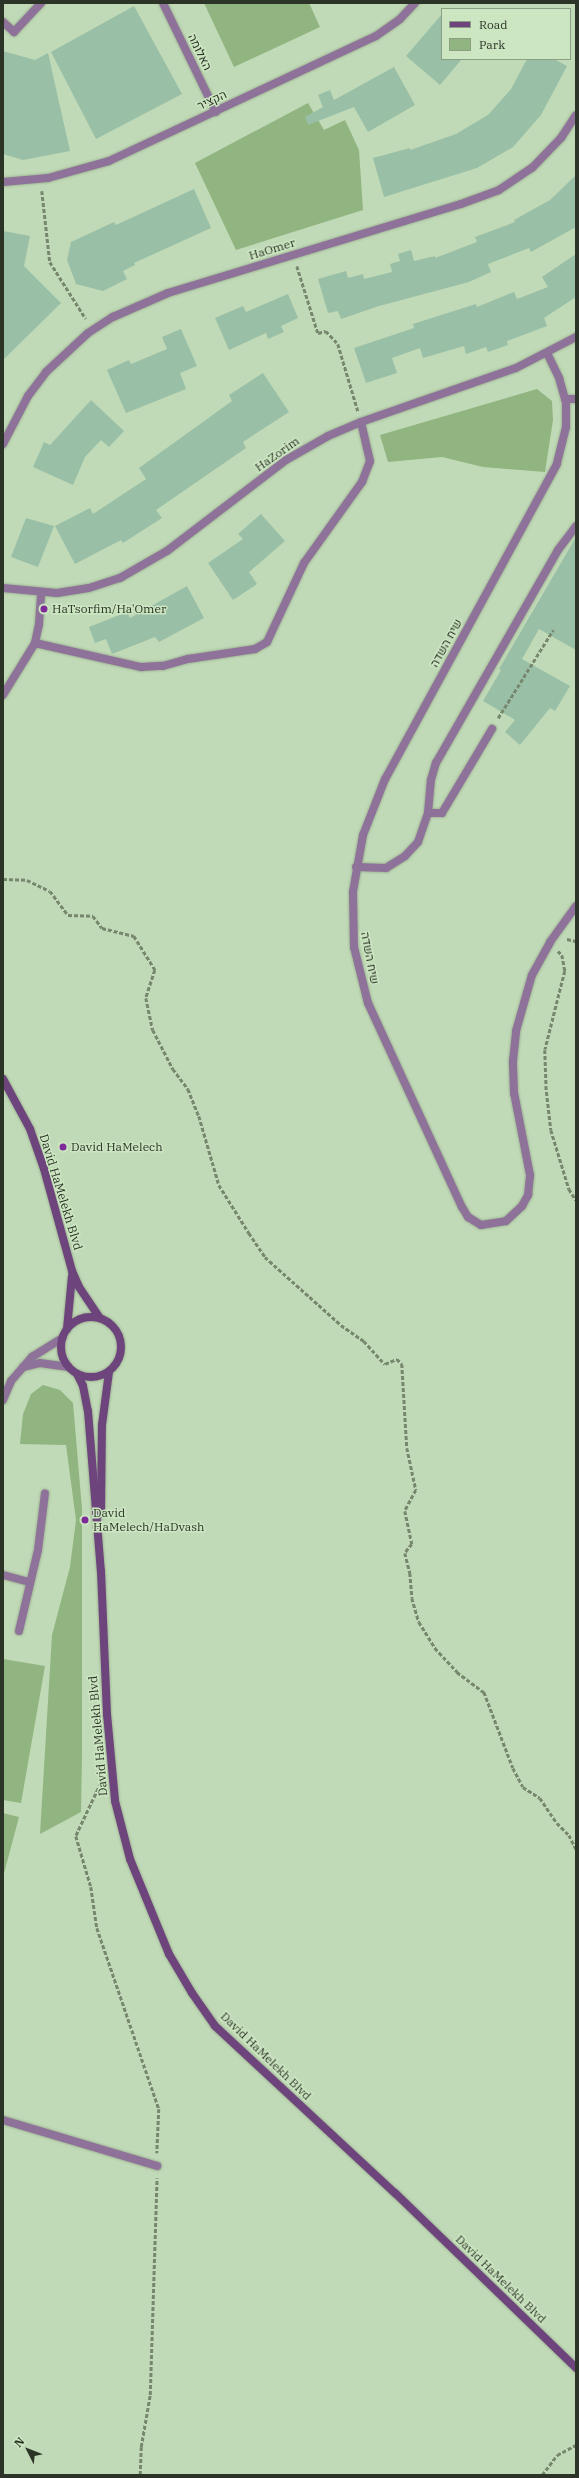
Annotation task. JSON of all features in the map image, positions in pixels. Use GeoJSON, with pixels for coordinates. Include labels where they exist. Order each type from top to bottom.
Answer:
{"type":"FeatureCollection","features":[{"type":"Feature","properties":{"kind":"street"},"geometry":{"type":"LineString","coordinates":[[3,22],[14,32],[41,3]]}},
{"type":"Feature","properties":{"kind":"street","name":"האלומה"},"geometry":{"type":"LineString","coordinates":[[163,3],[216,112]]}},
{"type":"Feature","properties":{"kind":"street","name":"הקציר"},"geometry":{"type":"LineString","coordinates":[[3,182],[41,179],[69,174],[109,161],[376,36],[400,19],[415,3]]}},
{"type":"Feature","properties":{"kind":"street","name":"HaOmer"},"geometry":{"type":"LineString","coordinates":[[3,444],[28,396],[46,372],[66,351],[93,330],[139,304],[461,204],[499,190],[532,168],[561,138],[576,115]]}},
{"type":"Feature","properties":{"kind":"street","name":"HaZorim"},"geometry":{"type":"LineString","coordinates":[[3,588],[41,593],[89,588],[136,570],[167,551],[291,457],[328,436],[361,422],[493,376],[547,354],[576,337]]}},
{"type":"Feature","properties":{"kind":"street","name":"שיח השדה"},"geometry":{"type":"LineString","coordinates":[[547,354],[559,378],[565,399],[564,439],[552,476],[385,779],[363,835],[356,867],[352,919],[354,947],[368,1003],[462,1207],[468,1217],[481,1225],[499,1223],[512,1216],[526,1200],[530,1188],[529,1168],[514,1093],[513,1061],[523,1002],[532,975],[550,942],[576,906]]}},
{"type":"Feature","properties":{"kind":"street"},"geometry":{"type":"LineString","coordinates":[[565,399],[576,399]]}},
{"type":"Feature","properties":{"kind":"street"},"geometry":{"type":"LineString","coordinates":[[35,643],[141,667],[163,666],[188,659],[255,649],[267,642],[304,563],[362,482],[370,461],[361,422]]}},
{"type":"Feature","properties":{"kind":"street"},"geometry":{"type":"LineString","coordinates":[[356,867],[386,868],[405,856],[418,842],[428,813],[431,780],[436,763],[558,550],[576,526]]}},
{"type":"Feature","properties":{"kind":"street"},"geometry":{"type":"LineString","coordinates":[[3,695],[35,643],[39,624],[41,593]]}},
{"type":"Feature","properties":{"kind":"street"},"geometry":{"type":"LineString","coordinates":[[428,813],[442,813],[492,729]]}},
{"type":"Feature","properties":{"kind":"street","name":"David HaMelekh Blvd"},"geometry":{"type":"LineString","coordinates":[[3,1078],[30,1129],[44,1169],[72,1271],[79,1287],[100,1318]]}},
{"type":"Feature","properties":{"kind":"street","name":"David HaMelekh Blvd"},"geometry":{"type":"LineString","coordinates":[[67,1329],[72,1271]]}},
{"type":"Feature","properties":{"kind":"street"},"geometry":{"type":"LineString","coordinates":[[82,1318],[100,1318],[112,1326],[121,1346],[118,1360],[109,1372],[93,1377],[77,1374],[69,1367],[62,1354],[62,1338],[67,1329],[82,1318]]}},
{"type":"Feature","properties":{"kind":"street"},"geometry":{"type":"LineString","coordinates":[[3,1400],[10,1381],[22,1367],[44,1348],[62,1338]]}},
{"type":"Feature","properties":{"kind":"street"},"geometry":{"type":"LineString","coordinates":[[22,1367],[40,1363],[69,1367]]}},
{"type":"Feature","properties":{"kind":"street","name":"David HaMelekh Blvd"},"geometry":{"type":"LineString","coordinates":[[101,1571],[102,1425],[109,1372]]}},
{"type":"Feature","properties":{"kind":"street","name":"David HaMelekh Blvd"},"geometry":{"type":"LineString","coordinates":[[77,1374],[83,1386],[88,1411],[101,1571],[110,1762],[115,1801],[130,1859],[147,1906],[169,1954],[192,1993],[215,2026],[395,2193],[576,2368]]}},
{"type":"Feature","properties":{"kind":"street"},"geometry":{"type":"LineString","coordinates":[[19,1631],[30,1582],[45,1493]]}},
{"type":"Feature","properties":{"kind":"street"},"geometry":{"type":"LineString","coordinates":[[3,1575],[30,1582]]}},
{"type":"Feature","properties":{"kind":"street"},"geometry":{"type":"LineString","coordinates":[[3,2120],[157,2166]]}},
{"type":"Feature","properties":{"kind":"path"},"geometry":{"type":"LineString","coordinates":[[41,179],[50,262],[93,330]]}},
{"type":"Feature","properties":{"kind":"path"},"geometry":{"type":"LineString","coordinates":[[294,255],[318,333],[326,331],[338,344],[361,422]]}},
{"type":"Feature","properties":{"kind":"path"},"geometry":{"type":"LineString","coordinates":[[492,729],[553,630]]}},
{"type":"Feature","properties":{"kind":"path"},"geometry":{"type":"LineString","coordinates":[[3,880],[27,880],[50,891],[59,900],[68,915],[93,916],[100,922],[102,928],[134,936],[155,970],[146,998],[153,1030],[173,1068],[188,1089],[200,1116],[219,1185],[249,1234],[265,1257],[341,1325],[364,1341],[386,1364],[397,1359],[402,1364],[407,1448],[416,1490],[406,1511],[412,1544],[405,1553],[410,1573],[412,1598],[419,1622],[435,1648],[457,1672],[484,1692],[513,1768],[523,1787],[540,1798],[557,1823],[569,1835],[576,1848]]}},
{"type":"Feature","properties":{"kind":"path"},"geometry":{"type":"LineString","coordinates":[[550,942],[562,955],[565,970],[545,1050],[546,1086],[551,1130],[569,1189],[576,1200]]}},
{"type":"Feature","properties":{"kind":"path"},"geometry":{"type":"LineString","coordinates":[[110,1762],[76,1836],[91,1887],[97,1928],[159,2109],[150,2395],[141,2447],[140,2475]]}},
{"type":"Feature","properties":{"kind":"path"},"geometry":{"type":"LineString","coordinates":[[542,2475],[557,2456],[576,2445]]}},
{"type":"Feature","properties":{"kind":"green space"},"geometry":{"type":"Polygon","coordinates":[[[204,3],[309,3],[320,27],[234,67],[204,3]]]}},
{"type":"Feature","properties":{"kind":"green space"},"geometry":{"type":"Polygon","coordinates":[[[308,103],[324,130],[345,120],[359,150],[363,210],[236,250],[195,163],[308,103]]]}},
{"type":"Feature","properties":{"kind":"green space"},"geometry":{"type":"Polygon","coordinates":[[[537,389],[552,401],[553,420],[545,472],[483,467],[442,457],[388,462],[380,435],[537,389]]]}},
{"type":"Feature","properties":{"kind":"green space"},"geometry":{"type":"Polygon","coordinates":[[[43,1385],[60,1390],[73,1403],[82,1509],[82,1755],[81,1812],[40,1834],[52,1635],[70,1567],[76,1520],[66,1445],[20,1444],[23,1414],[31,1394],[43,1385]]]}},
{"type":"Feature","properties":{"kind":"green space"},"geometry":{"type":"Polygon","coordinates":[[[3,1659],[45,1666],[21,1803],[3,1800],[3,1659]]]}},
{"type":"Feature","properties":{"kind":"green space"},"geometry":{"type":"Polygon","coordinates":[[[3,1813],[19,1817],[3,1877],[3,1813]]]}},
{"type":"Feature","properties":{"kind":"building"},"geometry":{"type":"Polygon","coordinates":[[[134,6],[182,94],[96,139],[51,52],[134,6]]]}},
{"type":"Feature","properties":{"kind":"building"},"geometry":{"type":"Polygon","coordinates":[[[441,15],[441,60],[461,60],[440,85],[406,56],[441,15]]]}},
{"type":"Feature","properties":{"kind":"building"},"geometry":{"type":"Polygon","coordinates":[[[3,51],[35,60],[48,53],[70,151],[23,160],[3,154],[3,51]]]}},
{"type":"Feature","properties":{"kind":"building"},"geometry":{"type":"Polygon","coordinates":[[[526,60],[556,60],[567,66],[541,115],[513,147],[477,168],[384,197],[373,158],[410,148],[410,150],[456,134],[488,115],[511,89],[526,60]]]}},
{"type":"Feature","properties":{"kind":"building"},"geometry":{"type":"Polygon","coordinates":[[[394,67],[415,105],[368,132],[354,107],[308,125],[305,117],[323,107],[318,95],[330,90],[334,100],[394,67]]]}},
{"type":"Feature","properties":{"kind":"building"},"geometry":{"type":"Polygon","coordinates":[[[576,175],[576,227],[531,252],[529,248],[488,264],[491,272],[469,282],[379,306],[341,319],[338,311],[328,313],[318,279],[346,271],[348,278],[363,274],[364,279],[392,272],[390,264],[400,261],[398,254],[411,250],[414,261],[435,256],[435,258],[477,242],[475,237],[515,222],[514,220],[550,200],[576,175]]]}},
{"type":"Feature","properties":{"kind":"building"},"geometry":{"type":"Polygon","coordinates":[[[194,189],[211,228],[134,263],[135,265],[123,271],[127,279],[103,291],[76,284],[67,260],[71,242],[114,222],[116,225],[194,189]]]}},
{"type":"Feature","properties":{"kind":"building"},"geometry":{"type":"Polygon","coordinates":[[[3,231],[30,236],[24,266],[61,303],[3,360],[3,231]]]}},
{"type":"Feature","properties":{"kind":"building"},"geometry":{"type":"Polygon","coordinates":[[[576,254],[576,297],[544,318],[547,326],[507,341],[508,345],[488,352],[486,347],[466,354],[464,346],[423,358],[420,348],[392,358],[397,373],[366,383],[354,348],[414,328],[413,324],[476,304],[477,307],[514,292],[517,299],[548,287],[542,277],[576,254]]]}},
{"type":"Feature","properties":{"kind":"building"},"geometry":{"type":"Polygon","coordinates":[[[288,294],[298,318],[281,326],[284,332],[268,339],[266,333],[229,350],[215,318],[243,306],[246,312],[288,294]]]}},
{"type":"Feature","properties":{"kind":"building"},"geometry":{"type":"Polygon","coordinates":[[[181,329],[197,366],[180,373],[186,389],[126,413],[107,370],[129,360],[131,364],[167,349],[162,337],[181,329]]]}},
{"type":"Feature","properties":{"kind":"building"},"geometry":{"type":"Polygon","coordinates":[[[263,373],[289,412],[243,442],[246,448],[156,510],[162,518],[123,543],[121,540],[75,564],[55,526],[90,508],[93,514],[146,479],[139,468],[232,401],[229,395],[263,373]]]}},
{"type":"Feature","properties":{"kind":"building"},"geometry":{"type":"Polygon","coordinates":[[[91,400],[124,431],[109,447],[101,440],[85,457],[73,485],[33,467],[44,442],[50,445],[91,400]]]}},
{"type":"Feature","properties":{"kind":"building"},"geometry":{"type":"Polygon","coordinates":[[[261,514],[285,541],[249,572],[257,584],[233,600],[208,563],[243,539],[238,534],[261,514]]]}},
{"type":"Feature","properties":{"kind":"building"},"geometry":{"type":"Polygon","coordinates":[[[26,518],[54,526],[38,567],[11,557],[26,518]]]}},
{"type":"Feature","properties":{"kind":"building"},"geometry":{"type":"Polygon","coordinates":[[[576,537],[576,650],[539,629],[522,659],[570,686],[555,711],[550,708],[520,745],[505,732],[515,720],[483,701],[501,670],[499,669],[576,537]]]}},
{"type":"Feature","properties":{"kind":"building"},"geometry":{"type":"Polygon","coordinates":[[[187,586],[204,618],[159,642],[155,637],[112,654],[106,639],[95,643],[89,627],[127,612],[130,618],[187,586]]]}},
{"type":"Feature","properties":{"kind":"place","name":"HaTsorfim/Ha'Omer"},"geometry":{"type":"Point","coordinates":[44,609]}},
{"type":"Feature","properties":{"kind":"place","name":"David HaMelech"},"geometry":{"type":"Point","coordinates":[63,1147]}},
{"type":"Feature","properties":{"kind":"place","name":"David HaMelech/HaDvash"},"geometry":{"type":"Point","coordinates":[85,1520]}}]}
